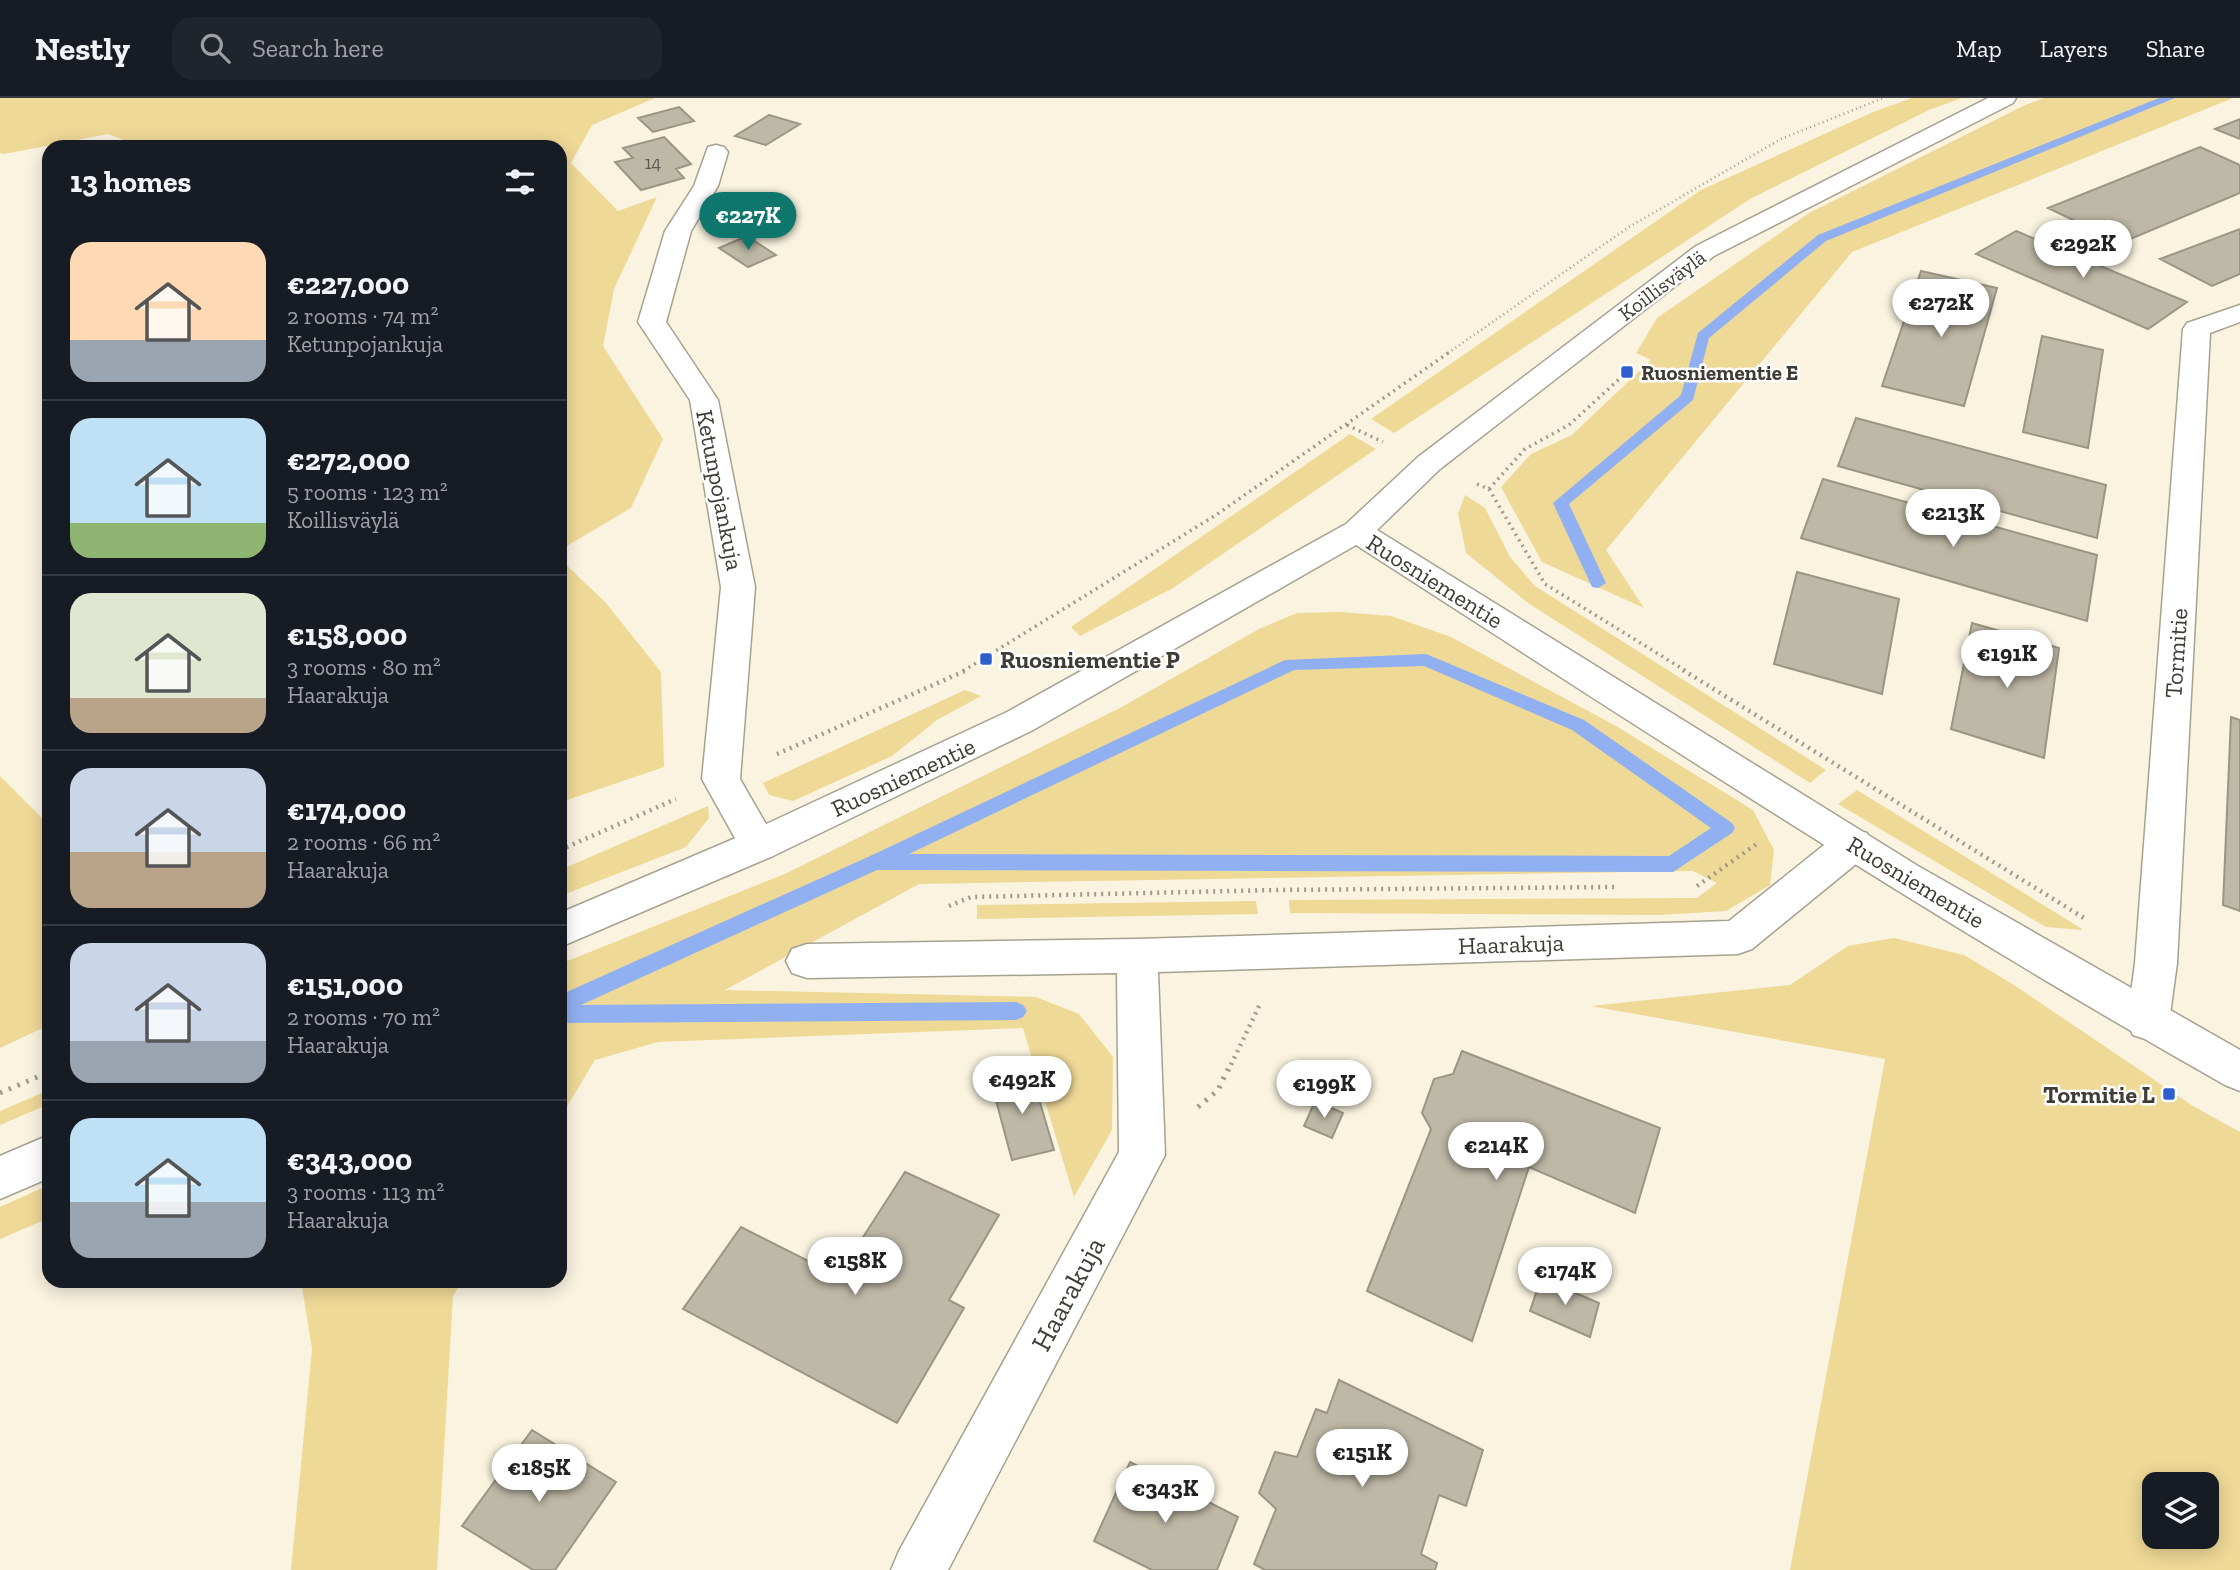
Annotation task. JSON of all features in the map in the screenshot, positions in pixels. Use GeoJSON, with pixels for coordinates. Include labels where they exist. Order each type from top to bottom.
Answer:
{"type":"FeatureCollection","features":[{"type":"Feature","properties":{"kind":"street","name":"Koillisväylä"},"geometry":{"type":"LineString","coordinates":[[1357,531],[1429,463],[1705,251],[2005,98]]}},
{"type":"Feature","properties":{"kind":"street","name":"Ketunpojankuja"},"geometry":{"type":"LineString","coordinates":[[716,152],[706,186],[678,231],[652,322],[704,400],[738,587],[721,779]]}},
{"type":"Feature","properties":{"kind":"street","name":"Tormitie"},"geometry":{"type":"LineString","coordinates":[[2148,1022],[2156,962],[2197,329],[2240,313]]}},
{"type":"Feature","properties":{"kind":"street","name":"Ruosniementie"},"geometry":{"type":"LineString","coordinates":[[567,928],[759,845],[1020,721],[1357,531],[1853,845],[2148,1022],[2240,1072]]}},
{"type":"Feature","properties":{"kind":"street"},"geometry":{"type":"LineString","coordinates":[[721,779],[759,845]]}},
{"type":"Feature","properties":{"kind":"street","name":"Haarakuja"},"geometry":{"type":"LineString","coordinates":[[807,961],[1137,956],[1738,937],[1853,845]]}},
{"type":"Feature","properties":{"kind":"street","name":"Haarakuja"},"geometry":{"type":"LineString","coordinates":[[919,1570],[1142,1155],[1137,956]]}},
{"type":"Feature","properties":{"kind":"street"},"geometry":{"type":"LineString","coordinates":[[0,1178],[42,1159]]}},
{"type":"Feature","properties":{"kind":"path"},"geometry":{"type":"LineString","coordinates":[[567,847],[975,666],[1216,514],[1629,227],[1781,139],[1883,98]]}},
{"type":"Feature","properties":{"kind":"path"},"geometry":{"type":"LineString","coordinates":[[1489,489],[1525,449],[1569,425],[1628,372]]}},
{"type":"Feature","properties":{"kind":"path"},"geometry":{"type":"LineString","coordinates":[[1346,424],[1489,489],[1545,584],[2156,962]]}},
{"type":"Feature","properties":{"kind":"path"},"geometry":{"type":"LineString","coordinates":[[1684,887],[1698,887],[1802,812]]}},
{"type":"Feature","properties":{"kind":"path"},"geometry":{"type":"LineString","coordinates":[[946,907],[971,897],[1276,890],[1616,887]]}},
{"type":"Feature","properties":{"kind":"path"},"geometry":{"type":"LineString","coordinates":[[1219,1090],[1260,1009]]}},
{"type":"Feature","properties":{"kind":"path"},"geometry":{"type":"LineString","coordinates":[[0,1093],[42,1075]]}},
{"type":"Feature","properties":{"kind":"shaded area"},"geometry":{"type":"Polygon","coordinates":[[[0,98],[655,98],[592,125],[571,163],[618,211],[657,197],[614,289],[603,346],[663,439],[631,508],[567,546],[567,140],[124,140],[108,134],[77,140],[42,140],[42,147],[0,153],[0,98]]]}},
{"type":"Feature","properties":{"kind":"shaded area"},"geometry":{"type":"Polygon","coordinates":[[[1912,98],[1962,98],[1929,110],[1750,199],[1394,433],[1371,419],[1701,190],[1873,112],[1912,98]]]}},
{"type":"Feature","properties":{"kind":"shaded area"},"geometry":{"type":"Polygon","coordinates":[[[2044,98],[2233,98],[1852,252],[1606,550],[1644,608],[1542,562],[1501,487],[1531,454],[1572,435],[1651,360],[1636,353],[1657,318],[1809,213],[2044,98]]]}},
{"type":"Feature","properties":{"kind":"shaded area"},"geometry":{"type":"Polygon","coordinates":[[[1350,434],[1376,449],[1173,588],[1080,636],[1071,627],[1350,434]]]}},
{"type":"Feature","properties":{"kind":"shaded area"},"geometry":{"type":"Polygon","coordinates":[[[1465,495],[1485,508],[1510,557],[1535,586],[1826,770],[1810,783],[1528,603],[1466,553],[1458,514],[1465,495]]]}},
{"type":"Feature","properties":{"kind":"shaded area"},"geometry":{"type":"Polygon","coordinates":[[[567,566],[606,603],[661,672],[664,767],[567,800],[567,566]]]}},
{"type":"Feature","properties":{"kind":"shaded area"},"geometry":{"type":"Polygon","coordinates":[[[1341,612],[1391,616],[1451,637],[1616,726],[1753,810],[1774,850],[1770,885],[1726,911],[1659,915],[1290,913],[1289,900],[1697,898],[1717,883],[1693,871],[919,884],[725,990],[1036,997],[1079,1014],[1113,1057],[1112,1130],[1074,1197],[1023,1028],[658,1042],[595,1060],[567,1106],[567,961],[787,873],[1120,708],[1259,629],[1297,613],[1341,612]]]}},
{"type":"Feature","properties":{"kind":"shaded area"},"geometry":{"type":"Polygon","coordinates":[[[965,690],[981,696],[937,720],[892,756],[793,801],[769,795],[763,783],[965,690]]]}},
{"type":"Feature","properties":{"kind":"shaded area"},"geometry":{"type":"Polygon","coordinates":[[[0,776],[42,818],[42,1028],[0,1048],[0,776]]]}},
{"type":"Feature","properties":{"kind":"shaded area"},"geometry":{"type":"Polygon","coordinates":[[[1857,790],[2082,930],[2046,927],[1838,804],[1857,790]]]}},
{"type":"Feature","properties":{"kind":"shaded area"},"geometry":{"type":"Polygon","coordinates":[[[708,806],[709,818],[686,847],[567,893],[567,867],[708,806]]]}},
{"type":"Feature","properties":{"kind":"shaded area"},"geometry":{"type":"Polygon","coordinates":[[[1256,901],[1258,914],[977,919],[977,905],[1256,901]]]}},
{"type":"Feature","properties":{"kind":"shaded area"},"geometry":{"type":"Polygon","coordinates":[[[1894,938],[1964,955],[2014,985],[2193,1106],[2240,1132],[2240,1570],[1790,1570],[1885,1059],[1591,1006],[1790,985],[1848,946],[1894,938]]]}},
{"type":"Feature","properties":{"kind":"shaded area"},"geometry":{"type":"Polygon","coordinates":[[[42,1093],[42,1107],[0,1125],[0,1111],[42,1093]]]}},
{"type":"Feature","properties":{"kind":"shaded area"},"geometry":{"type":"Polygon","coordinates":[[[42,1188],[42,1221],[0,1239],[0,1207],[42,1188]]]}},
{"type":"Feature","properties":{"kind":"shaded area"},"geometry":{"type":"Polygon","coordinates":[[[302,1288],[458,1288],[453,1296],[437,1570],[291,1570],[312,1349],[302,1288]]]}},
{"type":"Feature","properties":{"kind":"building"},"geometry":{"type":"Polygon","coordinates":[[[679,107],[694,121],[653,132],[638,118],[679,107]]]}},
{"type":"Feature","properties":{"kind":"building"},"geometry":{"type":"Polygon","coordinates":[[[769,115],[800,124],[766,145],[735,136],[769,115]]]}},
{"type":"Feature","properties":{"kind":"building"},"geometry":{"type":"Polygon","coordinates":[[[2240,119],[2240,139],[2215,129],[2240,119]]]}},
{"type":"Feature","properties":{"kind":"building"},"geometry":{"type":"Polygon","coordinates":[[[664,137],[691,164],[676,169],[684,178],[641,190],[615,162],[633,158],[623,148],[664,137]]]}},
{"type":"Feature","properties":{"kind":"building"},"geometry":{"type":"Polygon","coordinates":[[[2200,147],[2240,165],[2240,193],[2121,243],[2048,208],[2200,147]]]}},
{"type":"Feature","properties":{"kind":"building"},"geometry":{"type":"Polygon","coordinates":[[[2240,229],[2240,274],[2212,286],[2160,259],[2240,229]]]}},
{"type":"Feature","properties":{"kind":"building"},"geometry":{"type":"Polygon","coordinates":[[[2016,231],[2187,302],[2148,329],[1976,254],[2016,231]]]}},
{"type":"Feature","properties":{"kind":"building"},"geometry":{"type":"Polygon","coordinates":[[[747,236],[776,255],[748,267],[719,248],[747,236]]]}},
{"type":"Feature","properties":{"kind":"building"},"geometry":{"type":"Polygon","coordinates":[[[1921,271],[1997,288],[1964,406],[1882,386],[1921,271]]]}},
{"type":"Feature","properties":{"kind":"building"},"geometry":{"type":"Polygon","coordinates":[[[2042,336],[2103,350],[2088,448],[2023,432],[2042,336]]]}},
{"type":"Feature","properties":{"kind":"building"},"geometry":{"type":"Polygon","coordinates":[[[1856,418],[2106,485],[2097,538],[1838,466],[1856,418]]]}},
{"type":"Feature","properties":{"kind":"building"},"geometry":{"type":"Polygon","coordinates":[[[1823,479],[2097,555],[2087,621],[1801,538],[1823,479]]]}},
{"type":"Feature","properties":{"kind":"building"},"geometry":{"type":"Polygon","coordinates":[[[1797,572],[1899,599],[1882,694],[1774,664],[1797,572]]]}},
{"type":"Feature","properties":{"kind":"building"},"geometry":{"type":"Polygon","coordinates":[[[1972,623],[2059,648],[2044,758],[1951,729],[1972,623]]]}},
{"type":"Feature","properties":{"kind":"building"},"geometry":{"type":"Polygon","coordinates":[[[2231,717],[2240,720],[2240,911],[2223,905],[2231,717]]]}},
{"type":"Feature","properties":{"kind":"building"},"geometry":{"type":"Polygon","coordinates":[[[1462,1051],[1660,1128],[1635,1213],[1529,1167],[1472,1341],[1367,1291],[1431,1129],[1422,1113],[1434,1079],[1453,1074],[1462,1051]]]}},
{"type":"Feature","properties":{"kind":"building"},"geometry":{"type":"Polygon","coordinates":[[[1031,1072],[1054,1150],[1012,1160],[991,1082],[1031,1072]]]}},
{"type":"Feature","properties":{"kind":"building"},"geometry":{"type":"Polygon","coordinates":[[[1315,1101],[1343,1113],[1332,1138],[1304,1126],[1315,1101]]]}},
{"type":"Feature","properties":{"kind":"building"},"geometry":{"type":"Polygon","coordinates":[[[905,1172],[999,1215],[949,1300],[964,1308],[897,1423],[683,1309],[741,1227],[838,1276],[905,1172]]]}},
{"type":"Feature","properties":{"kind":"building"},"geometry":{"type":"Polygon","coordinates":[[[1541,1278],[1599,1303],[1590,1337],[1530,1311],[1541,1278]]]}},
{"type":"Feature","properties":{"kind":"building"},"geometry":{"type":"Polygon","coordinates":[[[1339,1380],[1483,1450],[1466,1506],[1439,1495],[1421,1554],[1437,1563],[1435,1570],[1265,1570],[1254,1564],[1276,1509],[1259,1493],[1275,1452],[1297,1457],[1316,1409],[1327,1413],[1339,1380]]]}},
{"type":"Feature","properties":{"kind":"building"},"geometry":{"type":"Polygon","coordinates":[[[532,1430],[616,1482],[555,1570],[533,1570],[462,1526],[532,1430]]]}},
{"type":"Feature","properties":{"kind":"building"},"geometry":{"type":"Polygon","coordinates":[[[1130,1462],[1238,1517],[1217,1570],[1152,1570],[1094,1541],[1130,1462]]]}},
{"type":"Feature","properties":{"kind":"waterway"},"geometry":{"type":"LineString","coordinates":[[1598,583],[1561,503],[1688,397],[1703,336],[1822,238],[2169,98]]}},
{"type":"Feature","properties":{"kind":"waterway"},"geometry":{"type":"LineString","coordinates":[[1426,660],[1578,725],[1725,828],[1673,864],[875,862],[1291,664],[1426,660]]}},
{"type":"Feature","properties":{"kind":"waterway"},"geometry":{"type":"LineString","coordinates":[[567,1002],[875,862]]}},
{"type":"Feature","properties":{"kind":"waterway"},"geometry":{"type":"LineString","coordinates":[[567,1014],[1016,1011]]}},
{"type":"Feature","properties":{"kind":"place","name":"Ruosniementie E"},"geometry":{"type":"Point","coordinates":[1627,372]}},
{"type":"Feature","properties":{"kind":"place","name":"Ruosniementie P"},"geometry":{"type":"Point","coordinates":[986,659]}},
{"type":"Feature","properties":{"kind":"place","name":"Tormitie L"},"geometry":{"type":"Point","coordinates":[2169,1094]}}]}
